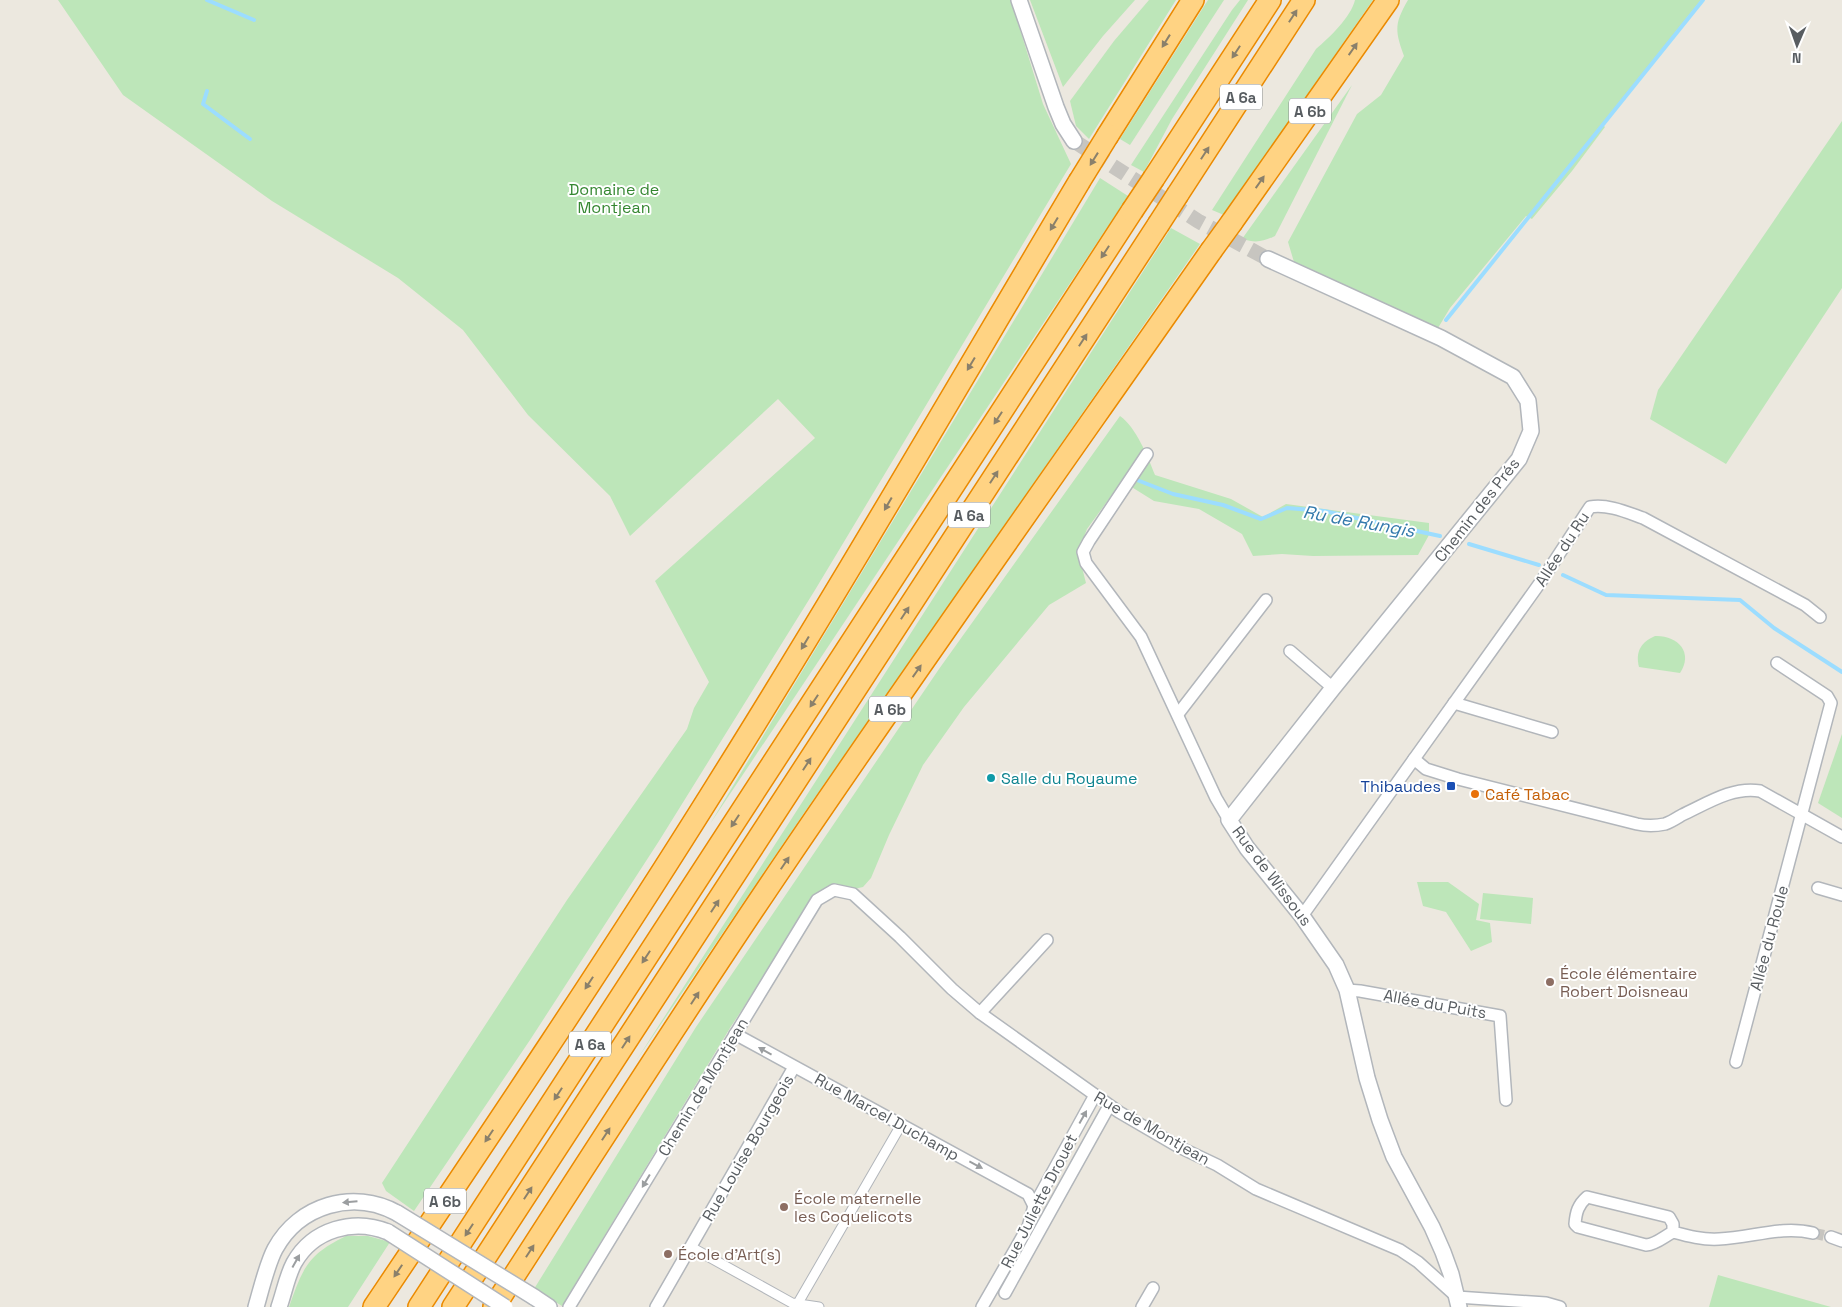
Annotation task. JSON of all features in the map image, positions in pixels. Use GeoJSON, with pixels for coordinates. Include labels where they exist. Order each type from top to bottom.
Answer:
{"type":"FeatureCollection","features":[{"type":"Feature","properties":{"kind":"highway","name":"A 6b"},"geometry":{"type":"LineString","coordinates":[[374,1307],[531,1071],[718,782],[799,652],[1079,182],[1192,0]]}},
{"type":"Feature","properties":{"kind":"highway","name":"A 6a"},"geometry":{"type":"LineString","coordinates":[[453,1307],[1304,0]]}},
{"type":"Feature","properties":{"kind":"highway","name":"A 6b"},"geometry":{"type":"LineString","coordinates":[[494,1307],[784,864],[985,573],[1388,0]]}},
{"type":"Feature","properties":{"kind":"highway","name":"A 6a"},"geometry":{"type":"LineString","coordinates":[[419,1307],[1266,6]]}},
{"type":"Feature","properties":{"kind":"street"},"geometry":{"type":"LineString","coordinates":[[1019,0],[1056,107],[1063,124],[1074,140]]}},
{"type":"Feature","properties":{"kind":"street","name":"Chemin des Prés"},"geometry":{"type":"LineString","coordinates":[[1229,820],[1333,688],[1519,460],[1531,431],[1528,401],[1513,377],[1441,338],[1268,259]]}},
{"type":"Feature","properties":{"kind":"street","name":"Rue de Wissous"},"geometry":{"type":"LineString","coordinates":[[1146,454],[1088,541],[1083,552],[1086,563],[1141,637],[1216,798],[1229,820],[1247,848],[1302,916],[1336,965],[1347,990],[1367,1078],[1380,1120],[1394,1157],[1432,1227],[1443,1252],[1458,1302]]}},
{"type":"Feature","properties":{"kind":"street","name":"Allée du Ru"},"geometry":{"type":"LineString","coordinates":[[1302,916],[1542,580],[1590,507],[1598,506],[1616,509],[1643,518],[1805,605],[1820,618]]}},
{"type":"Feature","properties":{"kind":"street"},"geometry":{"type":"LineString","coordinates":[[1178,714],[1266,600]]}},
{"type":"Feature","properties":{"kind":"street"},"geometry":{"type":"LineString","coordinates":[[1290,651],[1333,688]]}},
{"type":"Feature","properties":{"kind":"street","name":"Allée du Roule"},"geometry":{"type":"LineString","coordinates":[[1736,1062],[1831,703],[1827,696],[1777,663]]}},
{"type":"Feature","properties":{"kind":"street"},"geometry":{"type":"LineString","coordinates":[[1454,704],[1552,732]]}},
{"type":"Feature","properties":{"kind":"street"},"geometry":{"type":"LineString","coordinates":[[1414,759],[1426,769],[1458,779],[1650,826],[1666,824],[1708,803],[1736,792],[1750,789],[1760,792],[1842,837]]}},
{"type":"Feature","properties":{"kind":"street"},"geometry":{"type":"LineString","coordinates":[[1818,888],[1842,895]]}},
{"type":"Feature","properties":{"kind":"street","name":"Chemin de Montjean"},"geometry":{"type":"LineString","coordinates":[[571,1303],[817,900],[834,890],[853,894]]}},
{"type":"Feature","properties":{"kind":"street","name":"Rue de Montjean"},"geometry":{"type":"LineString","coordinates":[[853,894],[952,989],[980,1013],[1109,1106],[1179,1147],[1217,1165],[1256,1189],[1400,1250],[1418,1262],[1458,1302]]}},
{"type":"Feature","properties":{"kind":"street"},"geometry":{"type":"LineString","coordinates":[[980,1013],[1047,940]]}},
{"type":"Feature","properties":{"kind":"street","name":"Allée du Puits"},"geometry":{"type":"LineString","coordinates":[[1347,990],[1500,1016],[1506,1100]]}},
{"type":"Feature","properties":{"kind":"street","name":"Rue Marcel Duchamp"},"geometry":{"type":"LineString","coordinates":[[735,1034],[1028,1194],[1034,1206]]}},
{"type":"Feature","properties":{"kind":"street","name":"Rue Louise Bourgeois"},"geometry":{"type":"LineString","coordinates":[[656,1307],[794,1067]]}},
{"type":"Feature","properties":{"kind":"street","name":"Rue Juliette Drouet"},"geometry":{"type":"LineString","coordinates":[[982,1307],[1028,1227],[1034,1206],[1095,1095]]}},
{"type":"Feature","properties":{"kind":"street"},"geometry":{"type":"LineString","coordinates":[[1005,1293],[1109,1106]]}},
{"type":"Feature","properties":{"kind":"street"},"geometry":{"type":"LineString","coordinates":[[797,1305],[901,1125]]}},
{"type":"Feature","properties":{"kind":"street"},"geometry":{"type":"LineString","coordinates":[[1673,1232],[1674,1224],[1669,1217],[1587,1197],[1580,1203],[1576,1214],[1575,1224],[1578,1227],[1646,1245],[1655,1244],[1673,1232],[1697,1238],[1720,1240],[1792,1230],[1813,1232]]}},
{"type":"Feature","properties":{"kind":"street"},"geometry":{"type":"LineString","coordinates":[[256,1307],[274,1250],[286,1233],[300,1219],[317,1209],[332,1204],[359,1201],[382,1205],[397,1212],[549,1307]]}},
{"type":"Feature","properties":{"kind":"street"},"geometry":{"type":"LineString","coordinates":[[279,1307],[294,1263],[301,1253],[315,1239],[334,1229],[347,1226],[371,1226],[388,1232],[505,1307]]}},
{"type":"Feature","properties":{"kind":"street"},"geometry":{"type":"LineString","coordinates":[[691,1247],[792,1303],[819,1307]]}},
{"type":"Feature","properties":{"kind":"street"},"geometry":{"type":"LineString","coordinates":[[1142,1307],[1153,1288]]}},
{"type":"Feature","properties":{"kind":"street"},"geometry":{"type":"LineString","coordinates":[[1458,1302],[1546,1303],[1560,1307]]}},
{"type":"Feature","properties":{"kind":"green space","name":"Domaine de Montjean"},"geometry":{"type":"Polygon","coordinates":[[[58,0],[1011,0],[1043,104],[1071,164],[815,590],[659,841],[530,1040],[414,1211],[386,1191],[382,1183],[567,900],[687,729],[694,708],[709,682],[655,581],[815,438],[778,399],[630,536],[610,496],[528,415],[463,330],[398,278],[272,201],[123,95],[58,0]]]}},
{"type":"Feature","properties":{"kind":"green space"},"geometry":{"type":"Polygon","coordinates":[[[1030,0],[1135,0],[1103,36],[1063,87],[1030,0]]]}},
{"type":"Feature","properties":{"kind":"green space"},"geometry":{"type":"Polygon","coordinates":[[[1149,0],[1176,0],[1089,139],[1076,126],[1070,101],[1114,41],[1149,0]]]}},
{"type":"Feature","properties":{"kind":"green space"},"geometry":{"type":"Polygon","coordinates":[[[1208,0],[1224,0],[1130,145],[1120,139],[1208,0]]]}},
{"type":"Feature","properties":{"kind":"green space"},"geometry":{"type":"Polygon","coordinates":[[[1240,0],[1248,0],[1172,119],[1144,172],[1131,165],[1232,10],[1240,0]]]}},
{"type":"Feature","properties":{"kind":"green space"},"geometry":{"type":"Polygon","coordinates":[[[1355,0],[1373,0],[1224,215],[1212,210],[1316,49],[1344,20],[1353,7],[1355,0]]]}},
{"type":"Feature","properties":{"kind":"green space"},"geometry":{"type":"Polygon","coordinates":[[[1408,0],[1701,0],[1602,124],[1605,127],[1572,171],[1532,219],[1526,216],[1450,308],[1438,328],[1299,267],[1294,262],[1288,242],[1357,114],[1381,95],[1404,56],[1397,28],[1400,15],[1408,0]]]}},
{"type":"Feature","properties":{"kind":"green space"},"geometry":{"type":"Polygon","coordinates":[[[1352,85],[1275,236],[1259,241],[1242,239],[1352,85]]]}},
{"type":"Feature","properties":{"kind":"green space"},"geometry":{"type":"Polygon","coordinates":[[[1842,121],[1842,288],[1726,464],[1650,419],[1658,390],[1842,121]]]}},
{"type":"Feature","properties":{"kind":"green space"},"geometry":{"type":"Polygon","coordinates":[[[1100,178],[1128,196],[710,824],[1100,178]]]}},
{"type":"Feature","properties":{"kind":"green space"},"geometry":{"type":"Polygon","coordinates":[[[1171,228],[1200,244],[804,813],[636,1061],[1171,228]]]}},
{"type":"Feature","properties":{"kind":"green space"},"geometry":{"type":"Polygon","coordinates":[[[1120,416],[1136,435],[1155,475],[1231,499],[1263,517],[1286,504],[1429,523],[1429,535],[1418,555],[1313,556],[1282,554],[1253,556],[1242,534],[1199,509],[1154,501],[1122,481],[1087,529],[1078,552],[1086,583],[1049,605],[964,707],[923,765],[889,835],[871,878],[863,887],[819,897],[809,907],[730,1028],[562,1306],[534,1289],[696,1027],[939,669],[1120,416]]]}},
{"type":"Feature","properties":{"kind":"green space"},"geometry":{"type":"Polygon","coordinates":[[[1655,636],[1670,638],[1681,646],[1685,658],[1680,673],[1639,667],[1638,657],[1640,648],[1646,641],[1655,636]]]}},
{"type":"Feature","properties":{"kind":"green space"},"geometry":{"type":"Polygon","coordinates":[[[1842,734],[1842,818],[1818,803],[1842,734]]]}},
{"type":"Feature","properties":{"kind":"green space"},"geometry":{"type":"Polygon","coordinates":[[[1417,882],[1448,882],[1479,904],[1476,920],[1490,923],[1492,942],[1471,951],[1446,912],[1423,906],[1417,882]]]}},
{"type":"Feature","properties":{"kind":"green space"},"geometry":{"type":"Polygon","coordinates":[[[1483,893],[1533,898],[1531,924],[1480,919],[1483,893]]]}},
{"type":"Feature","properties":{"kind":"green space"},"geometry":{"type":"Polygon","coordinates":[[[346,1236],[368,1236],[390,1242],[348,1307],[289,1307],[298,1282],[308,1264],[323,1250],[346,1236]]]}},
{"type":"Feature","properties":{"kind":"green space"},"geometry":{"type":"Polygon","coordinates":[[[1718,1275],[1831,1307],[1709,1307],[1718,1275]]]}},
{"type":"Feature","properties":{"kind":"waterway"},"geometry":{"type":"LineString","coordinates":[[207,0],[254,20]]}},
{"type":"Feature","properties":{"kind":"waterway"},"geometry":{"type":"LineString","coordinates":[[1446,320],[1703,0]]}},
{"type":"Feature","properties":{"kind":"waterway"},"geometry":{"type":"LineString","coordinates":[[207,91],[203,104],[250,139]]}},
{"type":"Feature","properties":{"kind":"waterway","name":"Ru de Rungis"},"geometry":{"type":"LineString","coordinates":[[1137,480],[1173,494],[1223,505],[1261,519],[1287,508],[1324,511],[1440,536]]}},
{"type":"Feature","properties":{"kind":"waterway","name":"Ru de Rungis"},"geometry":{"type":"LineString","coordinates":[[1469,544],[1539,565]]}},
{"type":"Feature","properties":{"kind":"waterway","name":"Ru de Rungis"},"geometry":{"type":"LineString","coordinates":[[1563,575],[1606,595],[1740,600],[1774,628],[1842,672]]}},
{"type":"Feature","properties":{"kind":"tunnel"},"geometry":{"type":"LineString","coordinates":[[1074,141],[1198,221],[1268,259]]}},
{"type":"Feature","properties":{"kind":"tunnel"},"geometry":{"type":"LineString","coordinates":[[1813,1233],[1831,1237]]}},
{"type":"Feature","properties":{"kind":"place","name":"Salle du Royaume"},"geometry":{"type":"Point","coordinates":[991,778]}},
{"type":"Feature","properties":{"kind":"place","name":"Thibaudes"},"geometry":{"type":"Point","coordinates":[1451,786]}},
{"type":"Feature","properties":{"kind":"place","name":"Café Tabac"},"geometry":{"type":"Point","coordinates":[1475,794]}},
{"type":"Feature","properties":{"kind":"place","name":"École élémentaire Robert Doisneau"},"geometry":{"type":"Point","coordinates":[1550,982]}},
{"type":"Feature","properties":{"kind":"place","name":"École maternelle les Coquelicots"},"geometry":{"type":"Point","coordinates":[784,1207]}},
{"type":"Feature","properties":{"kind":"place","name":"École d'Art(s)"},"geometry":{"type":"Point","coordinates":[668,1254]}}]}
